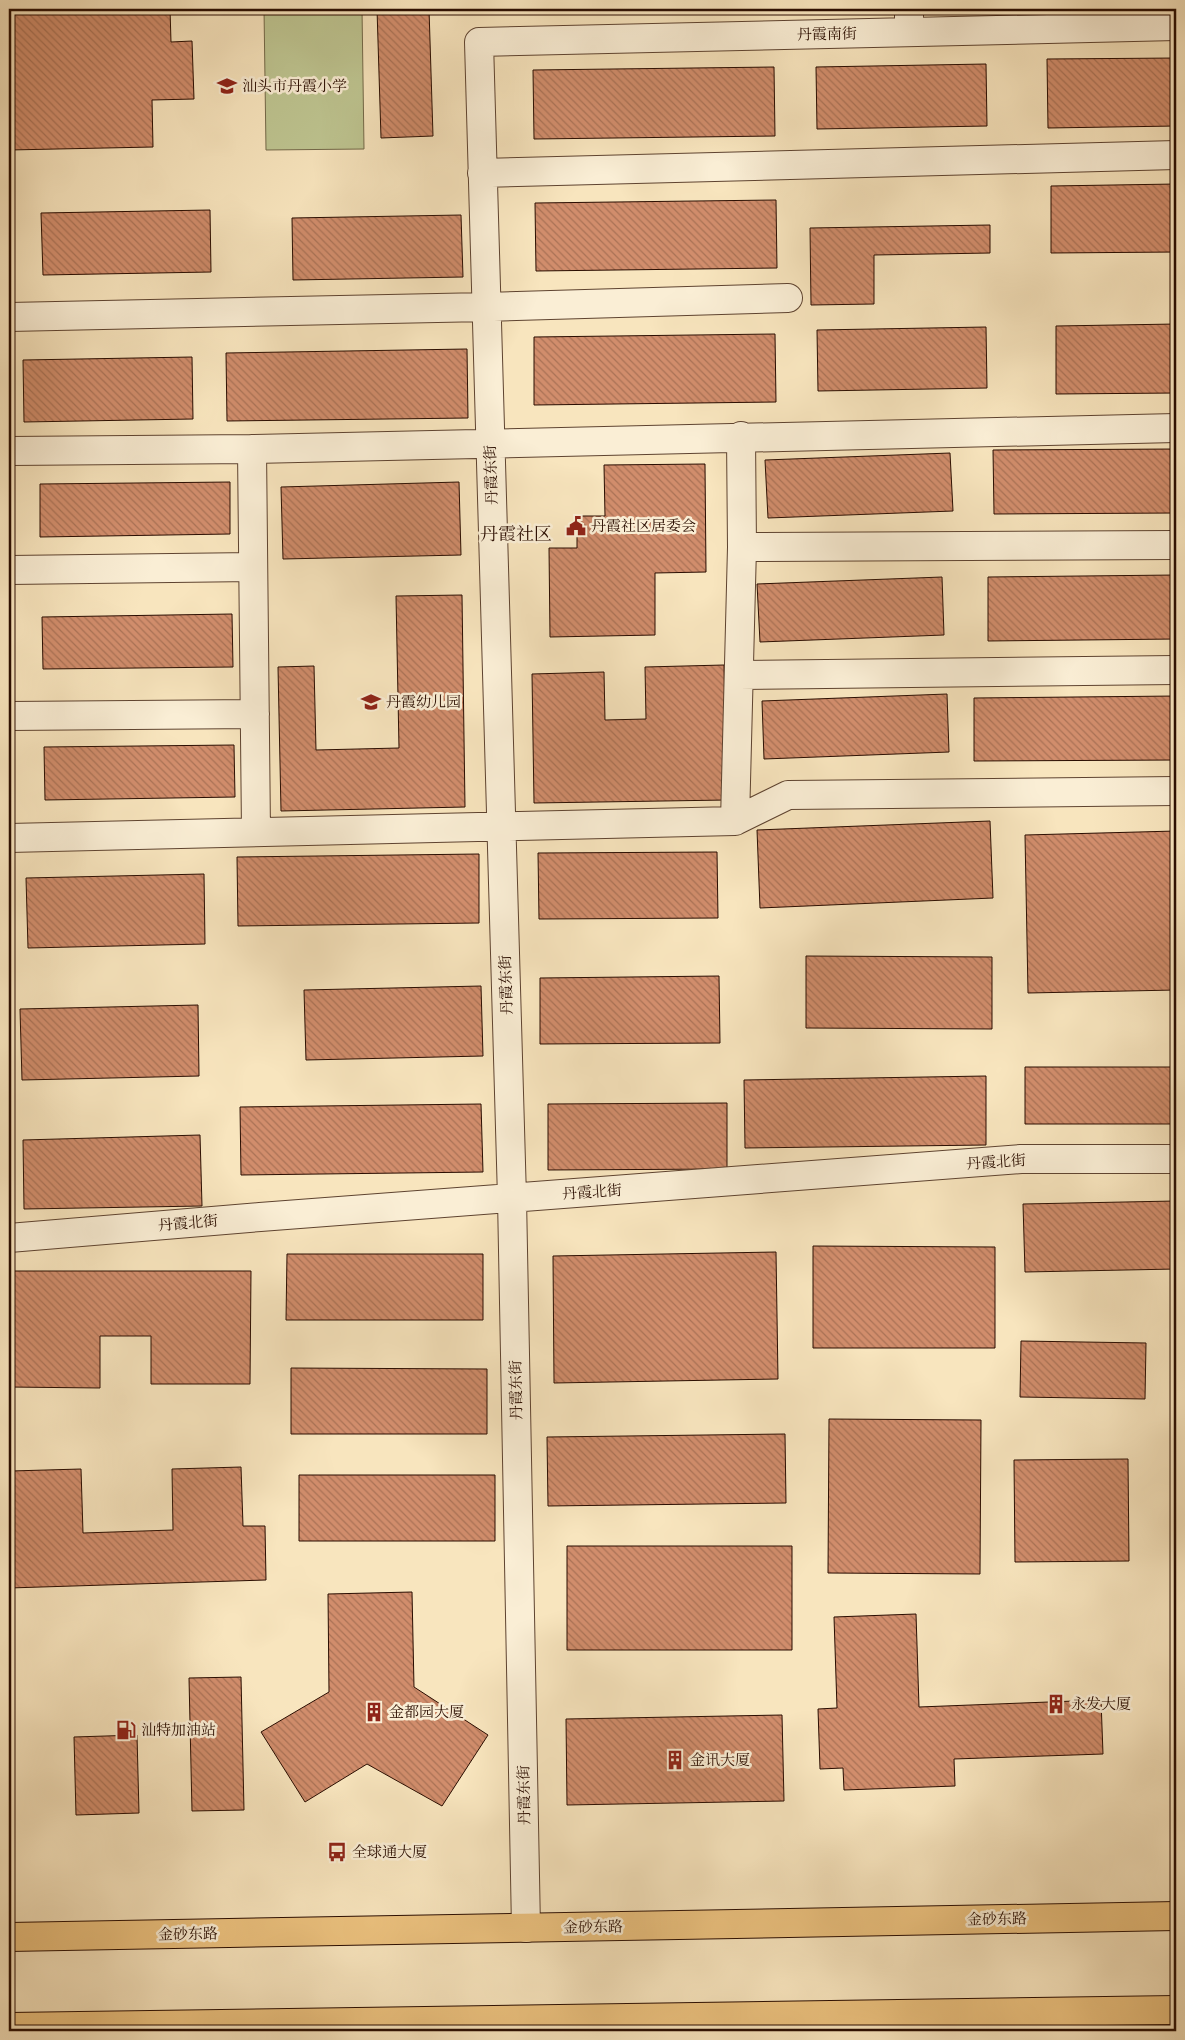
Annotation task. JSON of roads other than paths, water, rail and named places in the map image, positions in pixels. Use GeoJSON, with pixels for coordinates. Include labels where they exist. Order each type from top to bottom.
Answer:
{"type":"FeatureCollection","features":[{"type":"Feature","properties":{"kind":"main road","name":"金砂东路"},"geometry":{"type":"LineString","coordinates":[[9,1937],[1176,1916]]}},
{"type":"Feature","properties":{"kind":"main road"},"geometry":{"type":"LineString","coordinates":[[9,2027],[954,2022],[1176,2010]]}},
{"type":"Feature","properties":{"kind":"street","name":"丹霞南街"},"geometry":{"type":"LineString","coordinates":[[479,42],[909,20],[1176,26]]}},
{"type":"Feature","properties":{"kind":"street","name":"丹霞东街"},"geometry":{"type":"LineString","coordinates":[[479,42],[512,1198],[526,1928]]}},
{"type":"Feature","properties":{"kind":"street"},"geometry":{"type":"LineString","coordinates":[[482,173],[1176,155]]}},
{"type":"Feature","properties":{"kind":"street"},"geometry":{"type":"LineString","coordinates":[[9,317],[486,307],[788,298]]}},
{"type":"Feature","properties":{"kind":"street"},"geometry":{"type":"LineString","coordinates":[[9,451],[252,449],[740,436],[1176,428]]}},
{"type":"Feature","properties":{"kind":"street"},"geometry":{"type":"LineString","coordinates":[[736,821],[742,547],[740,436]]}},
{"type":"Feature","properties":{"kind":"street"},"geometry":{"type":"LineString","coordinates":[[252,449],[256,832]]}},
{"type":"Feature","properties":{"kind":"street"},"geometry":{"type":"LineString","coordinates":[[742,547],[1176,545]]}},
{"type":"Feature","properties":{"kind":"street"},"geometry":{"type":"LineString","coordinates":[[9,570],[254,566]]}},
{"type":"Feature","properties":{"kind":"street"},"geometry":{"type":"LineString","coordinates":[[739,675],[1176,670]]}},
{"type":"Feature","properties":{"kind":"street"},"geometry":{"type":"LineString","coordinates":[[9,716],[255,714]]}},
{"type":"Feature","properties":{"kind":"street"},"geometry":{"type":"LineString","coordinates":[[9,838],[736,821],[788,795],[1176,791]]}},
{"type":"Feature","properties":{"kind":"street","name":"丹霞北街"},"geometry":{"type":"LineString","coordinates":[[9,1238],[1020,1160],[1176,1159]]}},
{"type":"Feature","properties":{"kind":"place","name":"汕头市丹霞小学"},"geometry":{"type":"Point","coordinates":[227,86]}},
{"type":"Feature","properties":{"kind":"place","name":"丹霞社区居委会"},"geometry":{"type":"Point","coordinates":[576,526]}},
{"type":"Feature","properties":{"kind":"place","name":"丹霞幼儿园"},"geometry":{"type":"Point","coordinates":[371,702]}},
{"type":"Feature","properties":{"kind":"place","name":"永发大厦"},"geometry":{"type":"Point","coordinates":[1056,1704]}},
{"type":"Feature","properties":{"kind":"place","name":"金都园大厦"},"geometry":{"type":"Point","coordinates":[374,1712]}},
{"type":"Feature","properties":{"kind":"place","name":"汕特加油站"},"geometry":{"type":"Point","coordinates":[126,1730]}},
{"type":"Feature","properties":{"kind":"place","name":"金讯大厦"},"geometry":{"type":"Point","coordinates":[675,1760]}},
{"type":"Feature","properties":{"kind":"place","name":"全球通大厦"},"geometry":{"type":"Point","coordinates":[337,1852]}},
{"type":"Feature","properties":{"kind":"district","name":"丹霞社区"},"geometry":{"type":"Point","coordinates":[516,534]}}]}
